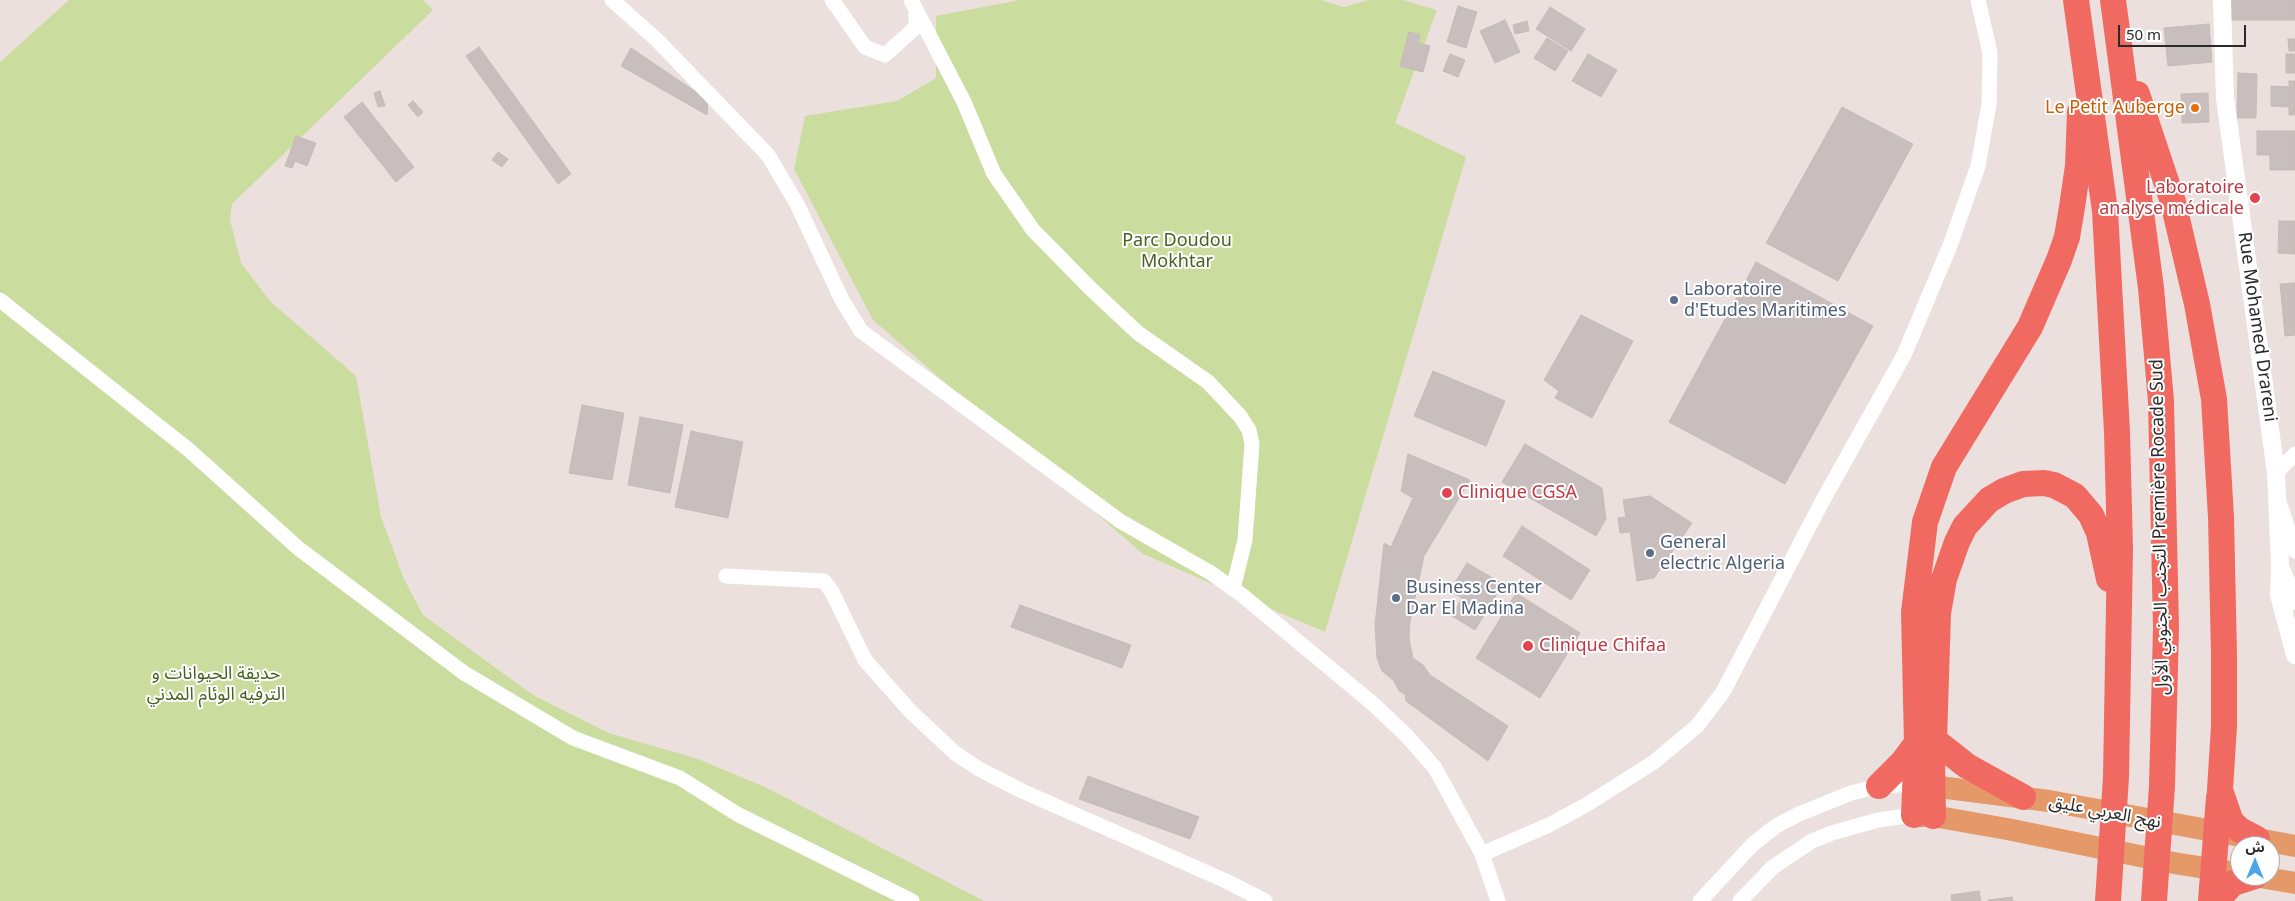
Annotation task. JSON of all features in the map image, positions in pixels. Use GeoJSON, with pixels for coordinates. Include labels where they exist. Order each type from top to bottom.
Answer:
{"type":"FeatureCollection","features":[{"type":"Feature","properties":{"kind":"highway"},"geometry":{"type":"LineString","coordinates":[[2076,0],[2105,211],[2110,273],[2118,480],[2120,548],[2117,615],[2116,777],[2109,894]]}},
{"type":"Feature","properties":{"kind":"highway","name":"التجنب الجنوبي الأول Première Rocade Sud"},"geometry":{"type":"LineString","coordinates":[[2113,0],[2119,35],[2138,207],[2151,288],[2161,400],[2166,628],[2162,786],[2154,897]]}},
{"type":"Feature","properties":{"kind":"highway"},"geometry":{"type":"LineString","coordinates":[[2119,35],[2172,202],[2206,345],[2214,399],[2220,507],[2224,726],[2211,901]]}},
{"type":"Feature","properties":{"kind":"highway"},"geometry":{"type":"LineString","coordinates":[[1926,742],[1914,612],[1925,522],[1944,467],[2030,327],[2068,236],[2078,166],[2084,54]]}},
{"type":"Feature","properties":{"kind":"highway"},"geometry":{"type":"LineString","coordinates":[[1924,816],[1923,784],[1926,742],[1938,613],[1944,579],[1957,542],[1965,526],[1988,500],[2004,491],[2023,484],[2044,483],[2065,489],[2075,496],[2091,515],[2098,533],[2117,615]]}},
{"type":"Feature","properties":{"kind":"highway"},"geometry":{"type":"LineString","coordinates":[[1879,786],[1926,742]]}},
{"type":"Feature","properties":{"kind":"highway"},"geometry":{"type":"LineString","coordinates":[[1926,742],[2023,797]]}},
{"type":"Feature","properties":{"kind":"highway"},"geometry":{"type":"LineString","coordinates":[[2220,790],[2231,822],[2251,836]]}},
{"type":"Feature","properties":{"kind":"highway"},"geometry":{"type":"LineString","coordinates":[[2216,901],[2230,886]]}},
{"type":"Feature","properties":{"kind":"main road","name":"نهج العربي عليق"},"geometry":{"type":"LineString","coordinates":[[1923,784],[2023,797],[2239,836]]}},
{"type":"Feature","properties":{"kind":"main road","name":"نهج العربي عليق"},"geometry":{"type":"LineString","coordinates":[[1924,816],[2008,828],[2174,863],[2230,871]]}},
{"type":"Feature","properties":{"kind":"main road","name":"نهج العربي عليق"},"geometry":{"type":"LineString","coordinates":[[2280,843],[2295,846]]}},
{"type":"Feature","properties":{"kind":"main road"},"geometry":{"type":"LineString","coordinates":[[2280,880],[2295,883]]}},
{"type":"Feature","properties":{"kind":"street"},"geometry":{"type":"LineString","coordinates":[[612,0],[690,72],[768,155],[797,204],[842,300],[861,331],[1120,521],[1210,573],[1233,589],[1372,703],[1435,768],[1482,854],[1498,901]]}},
{"type":"Feature","properties":{"kind":"street"},"geometry":{"type":"LineString","coordinates":[[832,0],[865,47],[886,55],[916,28],[913,5]]}},
{"type":"Feature","properties":{"kind":"street"},"geometry":{"type":"LineString","coordinates":[[1482,854],[1549,825],[1586,805],[1654,762],[1697,726],[1723,692],[1810,523],[1904,355],[1951,243],[1978,166],[1989,104],[1990,53],[1978,0]]}},
{"type":"Feature","properties":{"kind":"street","name":"Rue Mohamed Drareni"},"geometry":{"type":"LineString","coordinates":[[2222,0],[2225,98],[2276,472],[2280,566],[2279,595],[2295,656]]}},
{"type":"Feature","properties":{"kind":"street"},"geometry":{"type":"LineString","coordinates":[[913,5],[964,102],[994,174],[1033,230],[1091,289],[1138,333],[1208,382],[1240,416],[1249,430],[1252,444],[1244,540],[1233,589]]}},
{"type":"Feature","properties":{"kind":"street"},"geometry":{"type":"LineString","coordinates":[[0,300],[189,450],[298,548],[464,673],[573,738],[680,778],[737,814],[912,901]]}},
{"type":"Feature","properties":{"kind":"street"},"geometry":{"type":"LineString","coordinates":[[2276,472],[2295,454]]}},
{"type":"Feature","properties":{"kind":"street"},"geometry":{"type":"LineString","coordinates":[[2278,494],[2295,551]]}},
{"type":"Feature","properties":{"kind":"street"},"geometry":{"type":"LineString","coordinates":[[2280,566],[2295,601]]}},
{"type":"Feature","properties":{"kind":"street"},"geometry":{"type":"LineString","coordinates":[[726,576],[824,581],[832,592],[865,660],[910,711],[955,753],[979,769],[1022,791],[1226,881],[1265,901]]}},
{"type":"Feature","properties":{"kind":"street"},"geometry":{"type":"LineString","coordinates":[[1700,901],[1753,844],[1776,826],[1825,802],[1879,786],[1923,784]]}},
{"type":"Feature","properties":{"kind":"street"},"geometry":{"type":"LineString","coordinates":[[1740,901],[1773,867],[1812,841],[1832,833],[1878,820],[1924,816]]}},
{"type":"Feature","properties":{"kind":"green space","name":"حديقة الحيوانات و الترفيه الوئام المدني"},"geometry":{"type":"Polygon","coordinates":[[[69,0],[423,0],[433,10],[232,204],[230,220],[241,263],[270,301],[356,376],[381,517],[404,579],[423,615],[533,695],[609,733],[698,759],[765,787],[984,901],[0,901],[0,62],[69,0]]]}},
{"type":"Feature","properties":{"kind":"green space","name":"Parc Doudou Mokhtar"},"geometry":{"type":"Polygon","coordinates":[[[1020,0],[1321,0],[1344,7],[1368,0],[1403,0],[1437,10],[1395,123],[1466,157],[1325,632],[1143,554],[873,320],[794,169],[805,116],[897,101],[936,78],[936,16],[1020,0]]]}},
{"type":"Feature","properties":{"kind":"building"},"geometry":{"type":"Polygon","coordinates":[[[2229,0],[2295,0],[2295,20],[2229,20],[2229,0]]]}},
{"type":"Feature","properties":{"kind":"building"},"geometry":{"type":"Polygon","coordinates":[[[1458,6],[1477,12],[1466,48],[1447,42],[1458,6]]]}},
{"type":"Feature","properties":{"kind":"building"},"geometry":{"type":"Polygon","coordinates":[[[1550,7],[1585,29],[1571,51],[1536,29],[1550,7]]]}},
{"type":"Feature","properties":{"kind":"building"},"geometry":{"type":"Polygon","coordinates":[[[1505,20],[1520,52],[1495,63],[1480,31],[1505,20]]]}},
{"type":"Feature","properties":{"kind":"building"},"geometry":{"type":"Polygon","coordinates":[[[1527,21],[1529,31],[1515,34],[1513,25],[1527,21]]]}},
{"type":"Feature","properties":{"kind":"building"},"geometry":{"type":"Polygon","coordinates":[[[2209,24],[2212,62],[2168,66],[2164,28],[2209,24]]]}},
{"type":"Feature","properties":{"kind":"building"},"geometry":{"type":"Polygon","coordinates":[[[1409,32],[1420,35],[1418,43],[1430,46],[1423,72],[1400,66],[1409,32]]]}},
{"type":"Feature","properties":{"kind":"building"},"geometry":{"type":"Polygon","coordinates":[[[1547,38],[1568,51],[1555,71],[1534,58],[1547,38]]]}},
{"type":"Feature","properties":{"kind":"building"},"geometry":{"type":"Polygon","coordinates":[[[2288,39],[2295,39],[2295,51],[2289,51],[2288,39]]]}},
{"type":"Feature","properties":{"kind":"building"},"geometry":{"type":"Polygon","coordinates":[[[479,47],[571,174],[558,184],[466,56],[479,47]]]}},
{"type":"Feature","properties":{"kind":"building"},"geometry":{"type":"Polygon","coordinates":[[[631,48],[708,100],[707,115],[621,66],[631,48]]]}},
{"type":"Feature","properties":{"kind":"building"},"geometry":{"type":"Polygon","coordinates":[[[1450,54],[1465,60],[1458,77],[1443,71],[1450,54]]]}},
{"type":"Feature","properties":{"kind":"building"},"geometry":{"type":"Polygon","coordinates":[[[1588,54],[1617,70],[1601,97],[1572,81],[1588,54]]]}},
{"type":"Feature","properties":{"kind":"building"},"geometry":{"type":"Polygon","coordinates":[[[2286,54],[2295,54],[2295,73],[2286,73],[2286,54]]]}},
{"type":"Feature","properties":{"kind":"building"},"geometry":{"type":"Polygon","coordinates":[[[2238,73],[2257,74],[2256,118],[2237,118],[2238,73]]]}},
{"type":"Feature","properties":{"kind":"building"},"geometry":{"type":"Polygon","coordinates":[[[2289,81],[2295,81],[2295,115],[2289,115],[2289,107],[2271,106],[2271,86],[2289,87],[2289,81]]]}},
{"type":"Feature","properties":{"kind":"building"},"geometry":{"type":"Polygon","coordinates":[[[380,91],[385,106],[378,107],[374,93],[380,91]]]}},
{"type":"Feature","properties":{"kind":"building","name":"Le Petit Auberge"},"geometry":{"type":"Polygon","coordinates":[[[2208,93],[2209,122],[2182,123],[2181,94],[2208,93]]]}},
{"type":"Feature","properties":{"kind":"building"},"geometry":{"type":"Polygon","coordinates":[[[413,101],[423,112],[418,117],[408,105],[413,101]]]}},
{"type":"Feature","properties":{"kind":"building"},"geometry":{"type":"Polygon","coordinates":[[[362,102],[414,167],[396,182],[344,117],[362,102]]]}},
{"type":"Feature","properties":{"kind":"building"},"geometry":{"type":"Polygon","coordinates":[[[1842,107],[1913,144],[1838,281],[1766,243],[1842,107]]]}},
{"type":"Feature","properties":{"kind":"building"},"geometry":{"type":"Polygon","coordinates":[[[2257,131],[2295,131],[2295,170],[2270,170],[2270,155],[2257,155],[2257,131]]]}},
{"type":"Feature","properties":{"kind":"building"},"geometry":{"type":"Polygon","coordinates":[[[296,136],[316,143],[307,166],[295,161],[292,168],[285,166],[296,136]]]}},
{"type":"Feature","properties":{"kind":"building"},"geometry":{"type":"Polygon","coordinates":[[[498,152],[508,159],[502,167],[492,160],[498,152]]]}},
{"type":"Feature","properties":{"kind":"building"},"geometry":{"type":"Polygon","coordinates":[[[2279,221],[2295,221],[2295,254],[2278,253],[2279,221]]]}},
{"type":"Feature","properties":{"kind":"building"},"geometry":{"type":"Polygon","coordinates":[[[1756,262],[1873,326],[1785,484],[1669,422],[1756,262]]]}},
{"type":"Feature","properties":{"kind":"building"},"geometry":{"type":"Polygon","coordinates":[[[2295,283],[2295,335],[2285,336],[2280,284],[2295,283]]]}},
{"type":"Feature","properties":{"kind":"building"},"geometry":{"type":"Polygon","coordinates":[[[1581,315],[1633,341],[1592,418],[1555,398],[1559,391],[1544,380],[1581,315]]]}},
{"type":"Feature","properties":{"kind":"building"},"geometry":{"type":"Polygon","coordinates":[[[1433,371],[1505,401],[1486,446],[1414,416],[1433,371]]]}},
{"type":"Feature","properties":{"kind":"building"},"geometry":{"type":"Polygon","coordinates":[[[582,405],[624,413],[612,480],[569,473],[582,405]]]}},
{"type":"Feature","properties":{"kind":"building"},"geometry":{"type":"Polygon","coordinates":[[[640,417],[683,425],[670,493],[628,485],[640,417]]]}},
{"type":"Feature","properties":{"kind":"building"},"geometry":{"type":"Polygon","coordinates":[[[691,431],[743,442],[728,518],[675,507],[691,431]]]}},
{"type":"Feature","properties":{"kind":"building"},"geometry":{"type":"Polygon","coordinates":[[[1525,444],[1602,488],[1606,519],[1596,536],[1502,482],[1525,444]]]}},
{"type":"Feature","properties":{"kind":"building","name":"Business Center Dar El Madina"},"geometry":{"type":"Polygon","coordinates":[[[1408,454],[1470,480],[1424,556],[1410,621],[1409,639],[1413,658],[1423,665],[1430,675],[1508,726],[1488,761],[1406,701],[1405,694],[1399,691],[1394,681],[1382,671],[1377,658],[1375,625],[1384,543],[1391,547],[1413,498],[1401,491],[1408,454]]]}},
{"type":"Feature","properties":{"kind":"building"},"geometry":{"type":"Polygon","coordinates":[[[1650,496],[1692,523],[1654,578],[1637,581],[1630,532],[1620,533],[1618,518],[1626,517],[1623,500],[1650,496]]]}},
{"type":"Feature","properties":{"kind":"building"},"geometry":{"type":"Polygon","coordinates":[[[1522,526],[1590,570],[1571,600],[1503,556],[1522,526]]]}},
{"type":"Feature","properties":{"kind":"building"},"geometry":{"type":"Polygon","coordinates":[[[1467,563],[1503,584],[1475,630],[1452,616],[1462,598],[1450,591],[1467,563]]]}},
{"type":"Feature","properties":{"kind":"building","name":"Clinique Chifaa"},"geometry":{"type":"Polygon","coordinates":[[[1516,593],[1580,633],[1540,698],[1476,658],[1516,593]]]}},
{"type":"Feature","properties":{"kind":"building"},"geometry":{"type":"Polygon","coordinates":[[[1020,605],[1131,645],[1122,668],[1011,627],[1020,605]]]}},
{"type":"Feature","properties":{"kind":"building"},"geometry":{"type":"Polygon","coordinates":[[[1088,776],[1199,817],[1190,839],[1079,799],[1088,776]]]}},
{"type":"Feature","properties":{"kind":"building"},"geometry":{"type":"Polygon","coordinates":[[[1979,891],[1981,901],[1952,901],[1951,895],[1979,891]]]}},
{"type":"Feature","properties":{"kind":"building"},"geometry":{"type":"Polygon","coordinates":[[[2012,897],[2013,901],[1988,901],[1988,900],[2012,897]]]}},
{"type":"Feature","properties":{"kind":"place","name":"Le Petit Auberge"},"geometry":{"type":"Point","coordinates":[2195,108]}},
{"type":"Feature","properties":{"kind":"place","name":"Laboratoire analyse médicale"},"geometry":{"type":"Point","coordinates":[2255,198]}},
{"type":"Feature","properties":{"kind":"place","name":"Laboratoire d'Etudes Maritimes"},"geometry":{"type":"Point","coordinates":[1674,300]}},
{"type":"Feature","properties":{"kind":"place","name":"Clinique CGSA"},"geometry":{"type":"Point","coordinates":[1447,493]}},
{"type":"Feature","properties":{"kind":"place","name":"General electric Algeria"},"geometry":{"type":"Point","coordinates":[1650,553]}},
{"type":"Feature","properties":{"kind":"place","name":"Business Center Dar El Madina"},"geometry":{"type":"Point","coordinates":[1396,598]}},
{"type":"Feature","properties":{"kind":"place","name":"Clinique Chifaa"},"geometry":{"type":"Point","coordinates":[1528,646]}}]}
